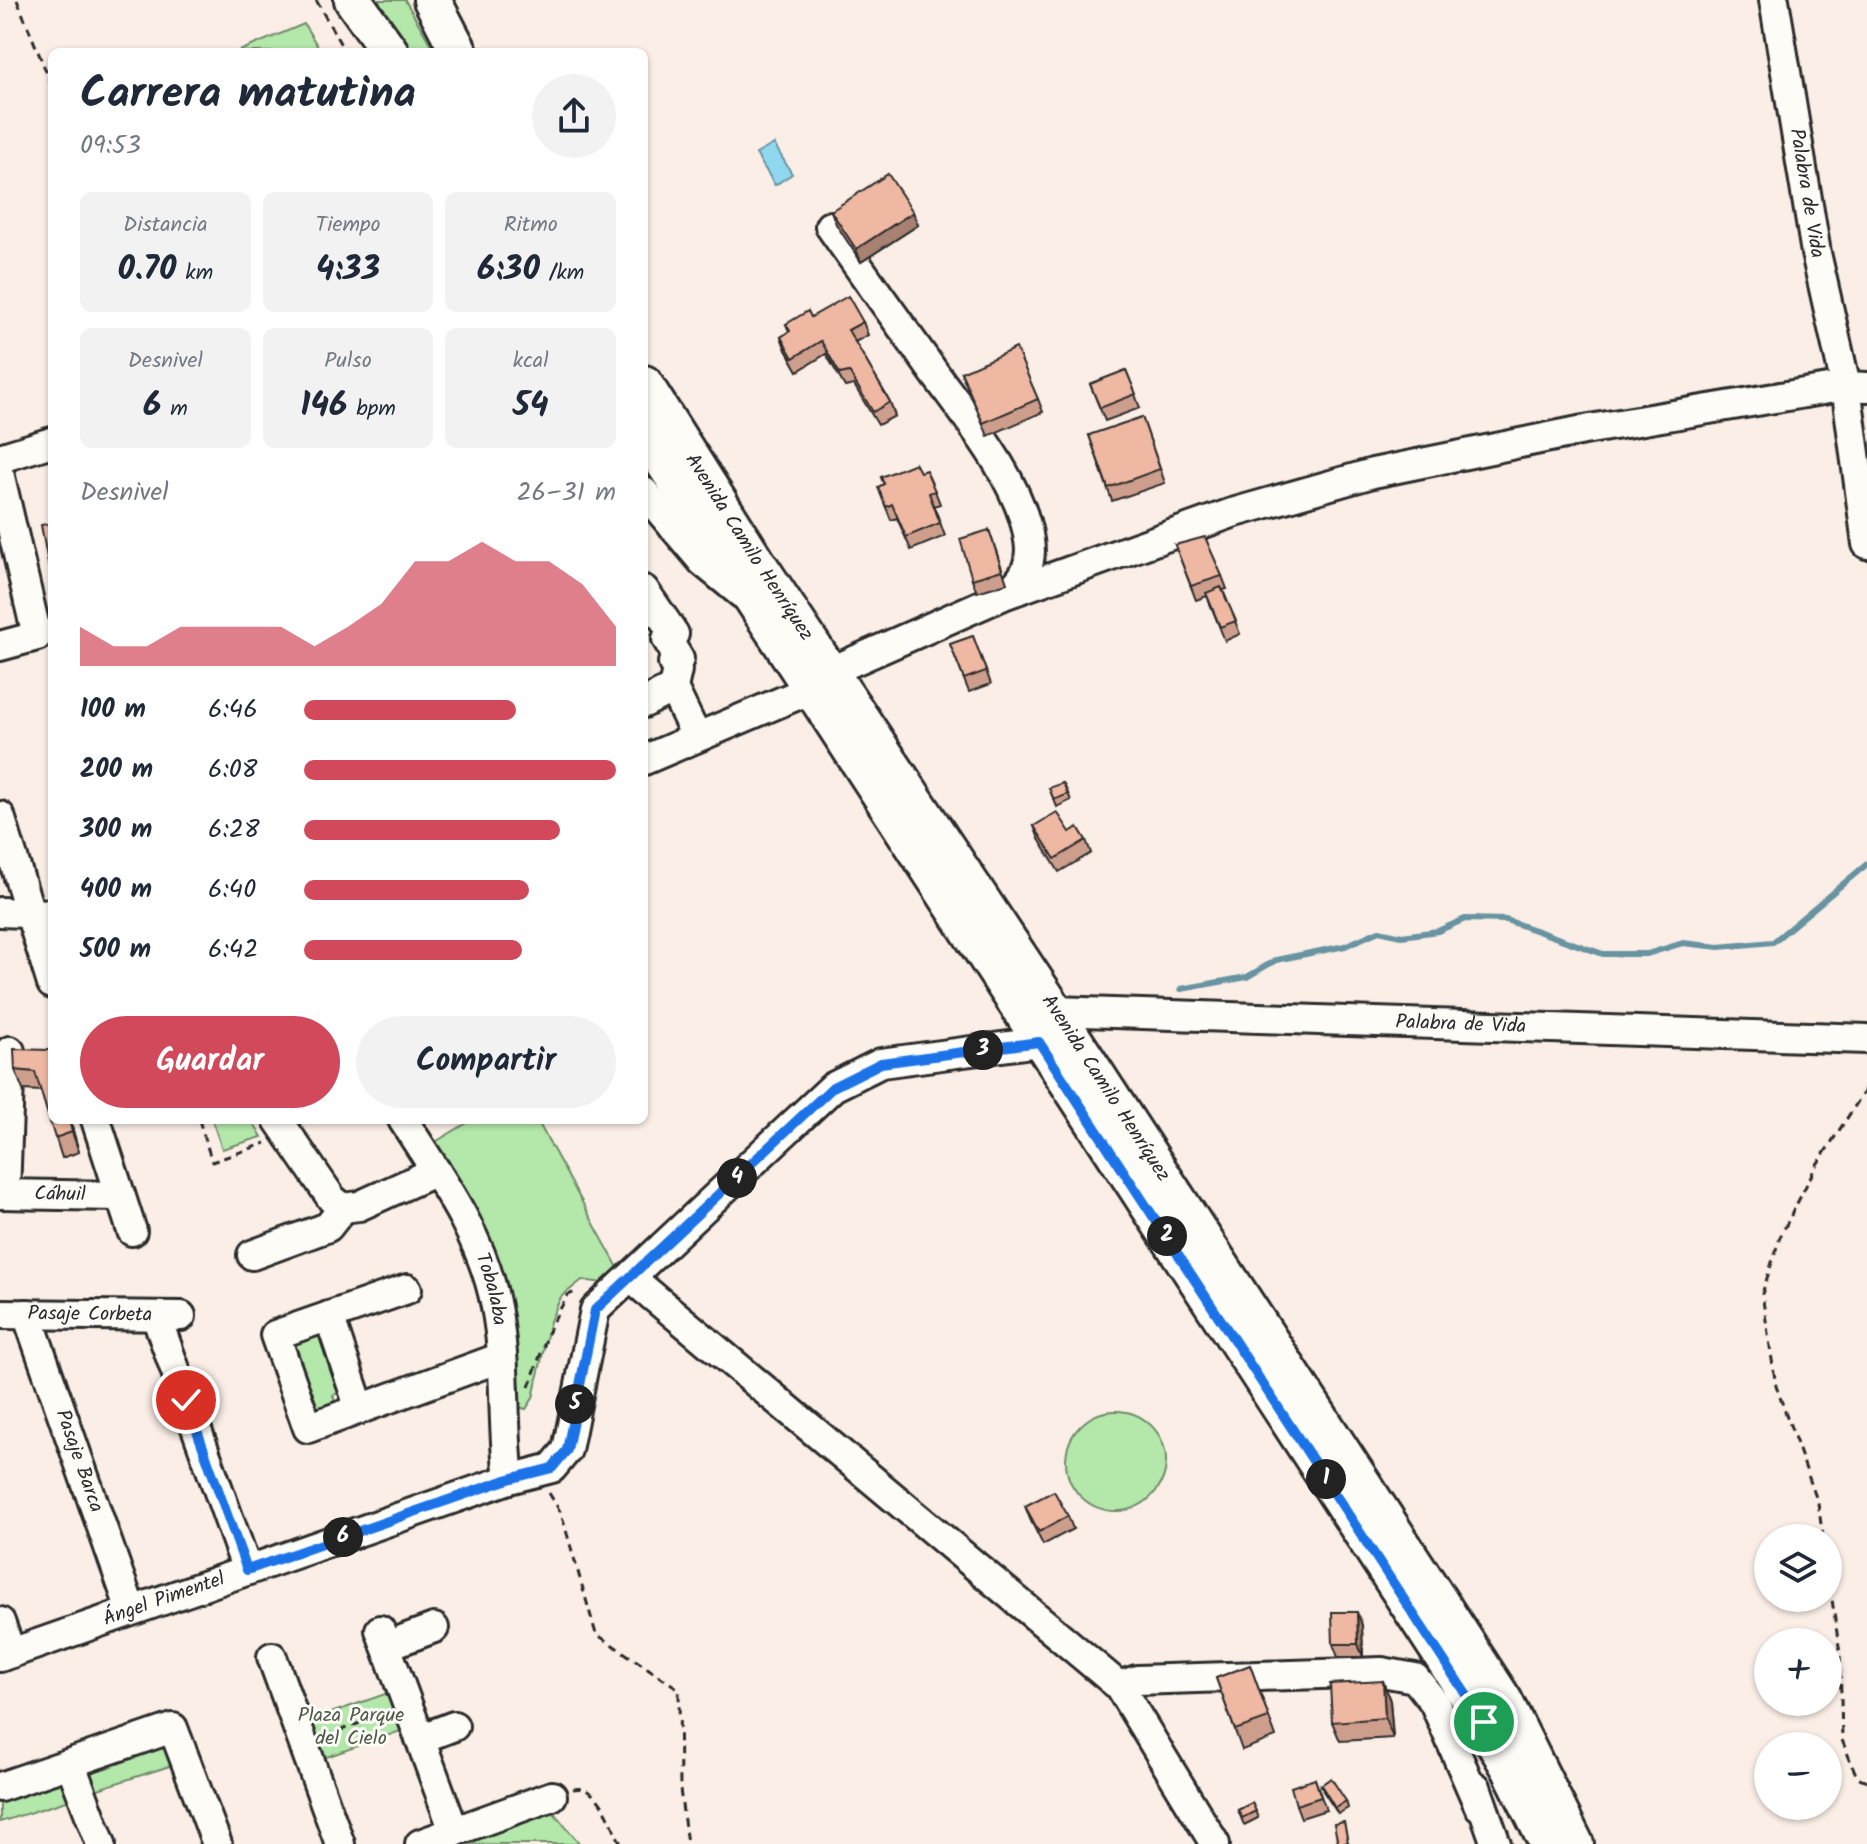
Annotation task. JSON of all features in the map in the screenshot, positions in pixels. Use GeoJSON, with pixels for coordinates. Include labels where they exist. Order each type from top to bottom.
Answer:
{"type":"FeatureCollection","features":[{"type":"Feature","properties":{"kind":"main road"},"geometry":{"type":"LineString","coordinates":[[432,0],[457,48]]}},
{"type":"Feature","properties":{"kind":"main road"},"geometry":{"type":"LineString","coordinates":[[364,24],[386,48]]}},
{"type":"Feature","properties":{"kind":"main road","name":"Avenida Camilo Henríquez"},"geometry":{"type":"LineString","coordinates":[[648,391],[819,681],[1047,1026],[1504,1701],[1575,1844]]}},
{"type":"Feature","properties":{"kind":"main road","name":"Avenida Camilo Henríquez"},"geometry":{"type":"LineString","coordinates":[[648,438],[751,600],[819,681]]}},
{"type":"Feature","properties":{"kind":"main road","name":"Avenida Camilo Henríquez"},"geometry":{"type":"LineString","coordinates":[[1047,1026],[1456,1677],[1510,1768],[1547,1844]]}},
{"type":"Feature","properties":{"kind":"street","name":"Palabra de Vida"},"geometry":{"type":"LineString","coordinates":[[1774,0],[1816,253],[1856,387],[1853,451],[1867,544]]}},
{"type":"Feature","properties":{"kind":"street"},"geometry":{"type":"LineString","coordinates":[[830,226],[984,442],[1014,496],[1029,540],[1028,568],[1020,582],[1006,594]]}},
{"type":"Feature","properties":{"kind":"street"},"geometry":{"type":"LineString","coordinates":[[648,758],[1006,594],[1232,513],[1373,473],[1584,430],[1856,387]]}},
{"type":"Feature","properties":{"kind":"street"},"geometry":{"type":"LineString","coordinates":[[1853,451],[1867,422]]}},
{"type":"Feature","properties":{"kind":"street"},"geometry":{"type":"LineString","coordinates":[[0,458],[48,443]]}},
{"type":"Feature","properties":{"kind":"street"},"geometry":{"type":"LineString","coordinates":[[0,477],[41,606],[37,636],[0,646]]}},
{"type":"Feature","properties":{"kind":"street"},"geometry":{"type":"LineString","coordinates":[[648,497],[703,562],[726,584],[751,600]]}},
{"type":"Feature","properties":{"kind":"street"},"geometry":{"type":"LineString","coordinates":[[648,596],[674,634],[667,639],[679,659],[673,663],[677,670],[673,688],[696,736]]}},
{"type":"Feature","properties":{"kind":"street"},"geometry":{"type":"LineString","coordinates":[[648,701],[673,688]]}},
{"type":"Feature","properties":{"kind":"street"},"geometry":{"type":"LineString","coordinates":[[0,816],[41,914],[48,959]]}},
{"type":"Feature","properties":{"kind":"street"},"geometry":{"type":"LineString","coordinates":[[0,912],[41,914]]}},
{"type":"Feature","properties":{"kind":"street","name":"Palabra de Vida"},"geometry":{"type":"LineString","coordinates":[[622,1284],[833,1087],[881,1063],[1047,1026],[1867,1039]]}},
{"type":"Feature","properties":{"kind":"street"},"geometry":{"type":"LineString","coordinates":[[2,1194],[5,1051],[38,1053]]}},
{"type":"Feature","properties":{"kind":"street"},"geometry":{"type":"LineString","coordinates":[[97,1124],[132,1231]]}},
{"type":"Feature","properties":{"kind":"street","name":"Tobalaba"},"geometry":{"type":"LineString","coordinates":[[406,1124],[436,1171],[481,1254],[496,1307],[502,1357],[502,1404],[522,1476]]}},
{"type":"Feature","properties":{"kind":"street"},"geometry":{"type":"LineString","coordinates":[[283,1128],[332,1199],[343,1208],[354,1208],[436,1171]]}},
{"type":"Feature","properties":{"kind":"street","name":"Cáhuil"},"geometry":{"type":"LineString","coordinates":[[2,1194],[120,1196]]}},
{"type":"Feature","properties":{"kind":"street"},"geometry":{"type":"LineString","coordinates":[[252,1255],[328,1227],[343,1208]]}},
{"type":"Feature","properties":{"kind":"street"},"geometry":{"type":"LineString","coordinates":[[622,1284],[1119,1686],[1215,1844]]}},
{"type":"Feature","properties":{"kind":"street","name":"Ángel Pimentel"},"geometry":{"type":"LineString","coordinates":[[6,1655],[552,1468],[567,1450],[595,1310],[622,1284]]}},
{"type":"Feature","properties":{"kind":"street"},"geometry":{"type":"LineString","coordinates":[[407,1289],[275,1335],[308,1428],[502,1357]]}},
{"type":"Feature","properties":{"kind":"street","name":"Pasaje Corbeta"},"geometry":{"type":"LineString","coordinates":[[14,1314],[169,1316],[247,1570]]}},
{"type":"Feature","properties":{"kind":"street","name":"Pasaje Barca"},"geometry":{"type":"LineString","coordinates":[[14,1314],[131,1610]]}},
{"type":"Feature","properties":{"kind":"street"},"geometry":{"type":"LineString","coordinates":[[329,1316],[360,1409]]}},
{"type":"Feature","properties":{"kind":"street"},"geometry":{"type":"LineString","coordinates":[[0,1622],[6,1655]]}},
{"type":"Feature","properties":{"kind":"street"},"geometry":{"type":"LineString","coordinates":[[434,1628],[383,1638],[454,1831]]}},
{"type":"Feature","properties":{"kind":"street"},"geometry":{"type":"LineString","coordinates":[[272,1657],[340,1844]]}},
{"type":"Feature","properties":{"kind":"street"},"geometry":{"type":"LineString","coordinates":[[1119,1686],[1137,1680],[1367,1672],[1399,1673],[1415,1678],[1434,1702],[1496,1844]]}},
{"type":"Feature","properties":{"kind":"street"},"geometry":{"type":"LineString","coordinates":[[1456,1677],[1458,1721],[1479,1806]]}},
{"type":"Feature","properties":{"kind":"street"},"geometry":{"type":"LineString","coordinates":[[420,1739],[454,1726]]}},
{"type":"Feature","properties":{"kind":"street"},"geometry":{"type":"LineString","coordinates":[[0,1787],[173,1728],[217,1844]]}},
{"type":"Feature","properties":{"kind":"street"},"geometry":{"type":"LineString","coordinates":[[71,1765],[101,1844]]}},
{"type":"Feature","properties":{"kind":"street"},"geometry":{"type":"LineString","coordinates":[[420,1844],[552,1796]]}},
{"type":"Feature","properties":{"kind":"path"},"geometry":{"type":"LineString","coordinates":[[17,0],[48,76]]}},
{"type":"Feature","properties":{"kind":"path"},"geometry":{"type":"LineString","coordinates":[[316,0],[343,48]]}},
{"type":"Feature","properties":{"kind":"path"},"geometry":{"type":"LineString","coordinates":[[1821,1524],[1818,1503],[1776,1386],[1762,1294],[1780,1237],[1816,1166],[1864,1092],[1867,1072]]}},
{"type":"Feature","properties":{"kind":"path"},"geometry":{"type":"LineString","coordinates":[[200,1124],[212,1162],[283,1128]]}},
{"type":"Feature","properties":{"kind":"path"},"geometry":{"type":"LineString","coordinates":[[502,1404],[520,1401],[533,1380],[551,1325],[568,1295],[589,1286],[622,1284]]}},
{"type":"Feature","properties":{"kind":"path"},"geometry":{"type":"LineString","coordinates":[[522,1476],[561,1513],[596,1634],[679,1689],[680,1789],[687,1844]]}},
{"type":"Feature","properties":{"kind":"path"},"geometry":{"type":"LineString","coordinates":[[1834,1612],[1840,1653],[1842,1740],[1857,1777],[1867,1781]]}},
{"type":"Feature","properties":{"kind":"path"},"geometry":{"type":"LineString","coordinates":[[304,1744],[408,1705]]}},
{"type":"Feature","properties":{"kind":"path"},"geometry":{"type":"LineString","coordinates":[[552,1796],[578,1787],[591,1791],[621,1844]]}},
{"type":"Feature","properties":{"kind":"green space"},"geometry":{"type":"Polygon","coordinates":[[[373,0],[405,0],[433,48],[404,48],[373,0]]]}},
{"type":"Feature","properties":{"kind":"green space"},"geometry":{"type":"Polygon","coordinates":[[[304,24],[319,48],[247,48],[304,24]]]}},
{"type":"Feature","properties":{"kind":"green space"},"geometry":{"type":"Polygon","coordinates":[[[213,1124],[254,1124],[262,1137],[222,1149],[213,1124]]]}},
{"type":"Feature","properties":{"kind":"green space"},"geometry":{"type":"Polygon","coordinates":[[[465,1124],[539,1124],[621,1273],[603,1283],[582,1280],[561,1297],[550,1321],[533,1398],[526,1409],[518,1407],[515,1396],[514,1316],[509,1293],[480,1227],[432,1144],[465,1124]]]}},
{"type":"Feature","properties":{"kind":"green space"},"geometry":{"type":"Polygon","coordinates":[[[327,1329],[347,1390],[333,1395],[336,1405],[310,1414],[286,1343],[327,1329]]]}},
{"type":"Feature","properties":{"kind":"green space"},"geometry":{"type":"Polygon","coordinates":[[[1116,1411],[1135,1415],[1152,1425],[1162,1442],[1166,1461],[1162,1480],[1152,1497],[1135,1507],[1116,1511],[1097,1507],[1080,1497],[1070,1480],[1066,1461],[1070,1442],[1080,1425],[1097,1415],[1116,1411]]]}},
{"type":"Feature","properties":{"kind":"green space","name":"Plaza Parque del Cielo"},"geometry":{"type":"Polygon","coordinates":[[[388,1693],[401,1731],[315,1761],[302,1723],[388,1693]]]}},
{"type":"Feature","properties":{"kind":"green space"},"geometry":{"type":"Polygon","coordinates":[[[174,1738],[182,1762],[95,1790],[87,1766],[174,1738]]]}},
{"type":"Feature","properties":{"kind":"green space"},"geometry":{"type":"Polygon","coordinates":[[[68,1774],[76,1798],[0,1822],[0,1796],[68,1774]]]}},
{"type":"Feature","properties":{"kind":"green space"},"geometry":{"type":"Polygon","coordinates":[[[550,1808],[580,1844],[451,1844],[550,1808]]]}},
{"type":"Feature","properties":{"kind":"water"},"geometry":{"type":"Polygon","coordinates":[[[774,144],[792,174],[775,185],[756,154],[774,144]]]}},
{"type":"Feature","properties":{"kind":"building"},"geometry":{"type":"Polygon","coordinates":[[[888,174],[913,212],[856,249],[831,211],[888,174]]]}},
{"type":"Feature","properties":{"kind":"building"},"geometry":{"type":"Polygon","coordinates":[[[848,296],[863,322],[848,330],[890,402],[873,412],[849,372],[840,374],[821,341],[793,358],[781,337],[790,331],[786,324],[808,311],[811,317],[848,296]]]}},
{"type":"Feature","properties":{"kind":"building"},"geometry":{"type":"Polygon","coordinates":[[[1016,348],[1038,399],[983,423],[961,372],[1016,348]]]}},
{"type":"Feature","properties":{"kind":"building"},"geometry":{"type":"Polygon","coordinates":[[[1126,370],[1136,394],[1100,408],[1090,384],[1126,370]]]}},
{"type":"Feature","properties":{"kind":"building"},"geometry":{"type":"Polygon","coordinates":[[[1142,417],[1160,469],[1108,488],[1089,435],[1142,417]]]}},
{"type":"Feature","properties":{"kind":"building"},"geometry":{"type":"Polygon","coordinates":[[[915,463],[920,472],[926,470],[935,491],[929,493],[940,523],[906,537],[892,504],[886,507],[878,487],[884,484],[881,477],[915,463]]]}},
{"type":"Feature","properties":{"kind":"building"},"geometry":{"type":"Polygon","coordinates":[[[48,524],[48,563],[41,525],[48,524]]]}},
{"type":"Feature","properties":{"kind":"building"},"geometry":{"type":"Polygon","coordinates":[[[989,530],[1002,570],[972,579],[960,539],[989,530]]]}},
{"type":"Feature","properties":{"kind":"building"},"geometry":{"type":"Polygon","coordinates":[[[1205,537],[1222,576],[1191,586],[1175,545],[1205,537]]]}},
{"type":"Feature","properties":{"kind":"building"},"geometry":{"type":"Polygon","coordinates":[[[1221,587],[1236,621],[1220,627],[1206,593],[1221,587]]]}},
{"type":"Feature","properties":{"kind":"building"},"geometry":{"type":"Polygon","coordinates":[[[973,636],[986,671],[964,679],[950,644],[973,636]]]}},
{"type":"Feature","properties":{"kind":"building"},"geometry":{"type":"Polygon","coordinates":[[[1063,783],[1068,794],[1054,800],[1049,788],[1063,783]]]}},
{"type":"Feature","properties":{"kind":"building"},"geometry":{"type":"Polygon","coordinates":[[[1057,812],[1070,832],[1078,827],[1086,840],[1055,859],[1034,826],[1057,812]]]}},
{"type":"Feature","properties":{"kind":"building"},"geometry":{"type":"Polygon","coordinates":[[[14,1049],[48,1050],[48,1115],[35,1072],[15,1070],[14,1049]]]}},
{"type":"Feature","properties":{"kind":"building"},"geometry":{"type":"Polygon","coordinates":[[[51,1124],[70,1124],[72,1132],[55,1138],[51,1124]]]}},
{"type":"Feature","properties":{"kind":"building"},"geometry":{"type":"Polygon","coordinates":[[[1054,1491],[1068,1516],[1039,1532],[1025,1506],[1054,1491]]]}},
{"type":"Feature","properties":{"kind":"building"},"geometry":{"type":"Polygon","coordinates":[[[1332,1612],[1357,1612],[1358,1644],[1333,1644],[1332,1612]]]}},
{"type":"Feature","properties":{"kind":"building"},"geometry":{"type":"Polygon","coordinates":[[[1250,1665],[1269,1718],[1235,1730],[1216,1678],[1250,1665]]]}},
{"type":"Feature","properties":{"kind":"building"},"geometry":{"type":"Polygon","coordinates":[[[1383,1681],[1385,1718],[1332,1722],[1330,1684],[1383,1681]]]}},
{"type":"Feature","properties":{"kind":"building"},"geometry":{"type":"Polygon","coordinates":[[[1331,1778],[1346,1801],[1335,1808],[1321,1785],[1331,1778]]]}},
{"type":"Feature","properties":{"kind":"building"},"geometry":{"type":"Polygon","coordinates":[[[1315,1779],[1321,1797],[1296,1805],[1291,1787],[1315,1779]]]}},
{"type":"Feature","properties":{"kind":"building"},"geometry":{"type":"Polygon","coordinates":[[[1252,1803],[1256,1811],[1242,1818],[1238,1810],[1252,1803]]]}},
{"type":"Feature","properties":{"kind":"building"},"geometry":{"type":"Polygon","coordinates":[[[1344,1822],[1348,1842],[1338,1844],[1334,1824],[1344,1822]]]}},
{"type":"Feature","properties":{"kind":"waterway"},"geometry":{"type":"LineString","coordinates":[[1181,989],[1247,977],[1276,960],[1345,946],[1379,931],[1402,936],[1438,931],[1465,919],[1506,920],[1603,954],[1647,954],[1683,943],[1719,947],[1773,942],[1867,864]]}},
{"type":"Feature","properties":{"kind":"route"},"geometry":{"type":"LineString","coordinates":[[186,1400],[247,1570],[509,1479],[552,1468],[567,1450],[595,1310],[613,1289],[631,1278],[833,1087],[881,1063],[1039,1042],[1484,1722]]}}]}
